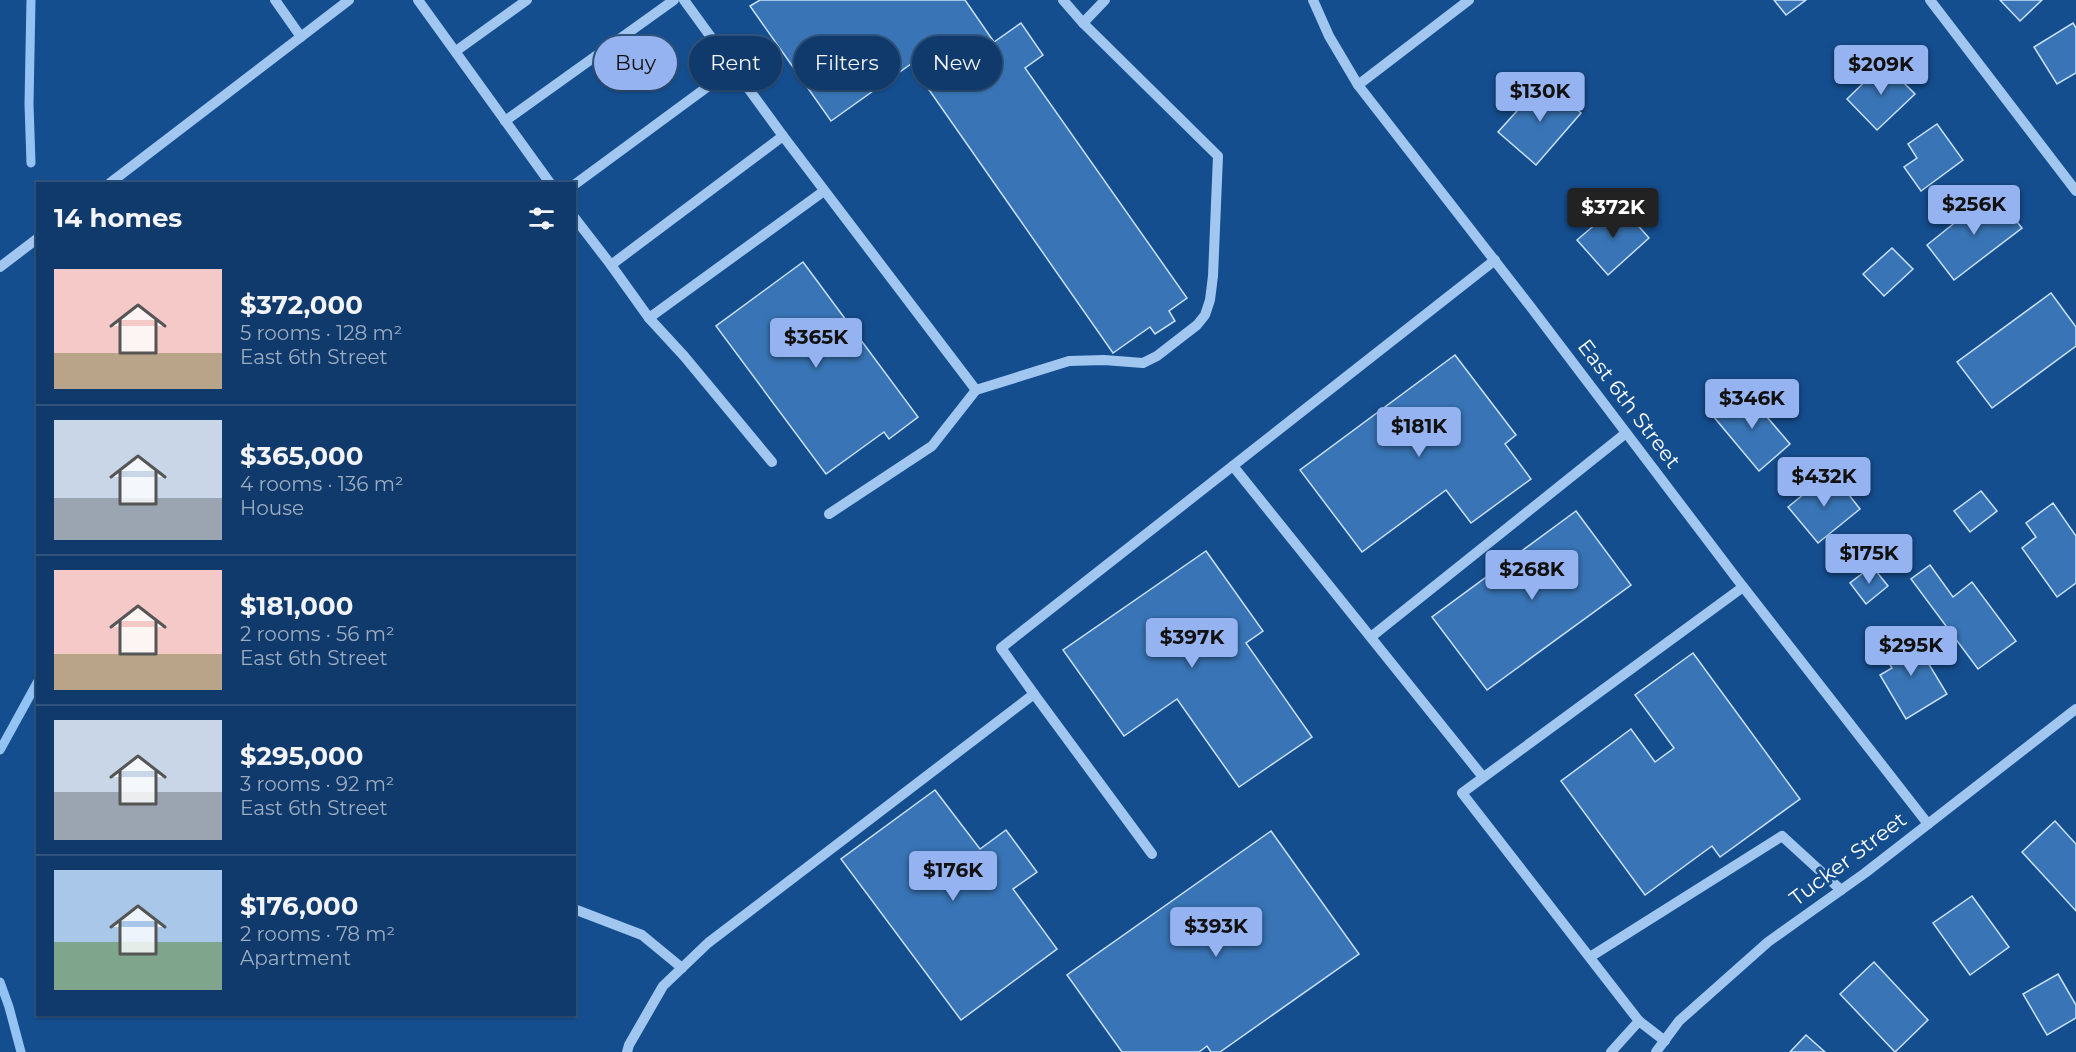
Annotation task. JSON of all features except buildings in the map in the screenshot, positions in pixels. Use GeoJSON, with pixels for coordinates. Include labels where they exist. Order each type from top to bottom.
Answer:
{"type":"FeatureCollection","features":[{"type":"Feature","properties":{"kind":"street"},"geometry":{"type":"LineString","coordinates":[[275,0],[302,37]]}},
{"type":"Feature","properties":{"kind":"street"},"geometry":{"type":"LineString","coordinates":[[111,182],[349,0]]}},
{"type":"Feature","properties":{"kind":"street"},"geometry":{"type":"LineString","coordinates":[[418,0],[549,182]]}},
{"type":"Feature","properties":{"kind":"street"},"geometry":{"type":"LineString","coordinates":[[456,51],[527,0]]}},
{"type":"Feature","properties":{"kind":"street"},"geometry":{"type":"LineString","coordinates":[[505,121],[674,0]]}},
{"type":"Feature","properties":{"kind":"street"},"geometry":{"type":"LineString","coordinates":[[684,0],[710,36]]}},
{"type":"Feature","properties":{"kind":"street"},"geometry":{"type":"LineString","coordinates":[[829,514],[932,446],[976,390],[1069,361],[1104,360],[1143,363],[1158,356],[1197,325],[1204,315],[1210,300],[1213,276],[1218,156],[1083,23],[1063,0]]}},
{"type":"Feature","properties":{"kind":"street"},"geometry":{"type":"LineString","coordinates":[[1083,23],[1105,0]]}},
{"type":"Feature","properties":{"kind":"street","name":"East 6th Street"},"geometry":{"type":"LineString","coordinates":[[1313,0],[1329,36],[1358,85],[1928,824]]}},
{"type":"Feature","properties":{"kind":"street"},"geometry":{"type":"LineString","coordinates":[[1358,85],[1469,0]]}},
{"type":"Feature","properties":{"kind":"street"},"geometry":{"type":"LineString","coordinates":[[1930,0],[2076,191]]}},
{"type":"Feature","properties":{"kind":"street"},"geometry":{"type":"LineString","coordinates":[[576,184],[703,90]]}},
{"type":"Feature","properties":{"kind":"street"},"geometry":{"type":"LineString","coordinates":[[749,90],[976,390]]}},
{"type":"Feature","properties":{"kind":"street"},"geometry":{"type":"LineString","coordinates":[[611,265],[783,136]]}},
{"type":"Feature","properties":{"kind":"street"},"geometry":{"type":"LineString","coordinates":[[649,318],[824,191]]}},
{"type":"Feature","properties":{"kind":"street"},"geometry":{"type":"LineString","coordinates":[[576,220],[649,318],[772,462]]}},
{"type":"Feature","properties":{"kind":"street"},"geometry":{"type":"LineString","coordinates":[[0,267],[36,240]]}},
{"type":"Feature","properties":{"kind":"street"},"geometry":{"type":"LineString","coordinates":[[1152,854],[1001,648],[1495,260]]}},
{"type":"Feature","properties":{"kind":"street"},"geometry":{"type":"LineString","coordinates":[[1371,637],[1626,433]]}},
{"type":"Feature","properties":{"kind":"street"},"geometry":{"type":"LineString","coordinates":[[1233,466],[1483,777]]}},
{"type":"Feature","properties":{"kind":"street"},"geometry":{"type":"LineString","coordinates":[[1665,1041],[1639,1021],[1462,793],[1743,587]]}},
{"type":"Feature","properties":{"kind":"street"},"geometry":{"type":"LineString","coordinates":[[627,1052],[663,986],[708,943],[1034,694]]}},
{"type":"Feature","properties":{"kind":"street","name":"Tucker Street"},"geometry":{"type":"LineString","coordinates":[[1656,1052],[1678,1021],[1768,942],[1841,890],[2076,710]]}},
{"type":"Feature","properties":{"kind":"street"},"geometry":{"type":"LineString","coordinates":[[1590,957],[1782,836],[1841,890]]}},
{"type":"Feature","properties":{"kind":"street"},"geometry":{"type":"LineString","coordinates":[[576,910],[642,934],[682,968]]}},
{"type":"Feature","properties":{"kind":"street"},"geometry":{"type":"LineString","coordinates":[[1611,1052],[1639,1021]]}},
{"type":"Feature","properties":{"kind":"waterway"},"geometry":{"type":"LineString","coordinates":[[31,0],[29,104],[31,163]]}},
{"type":"Feature","properties":{"kind":"waterway"},"geometry":{"type":"LineString","coordinates":[[0,750],[36,685]]}},
{"type":"Feature","properties":{"kind":"waterway"},"geometry":{"type":"LineString","coordinates":[[0,982],[21,1052]]}}]}
